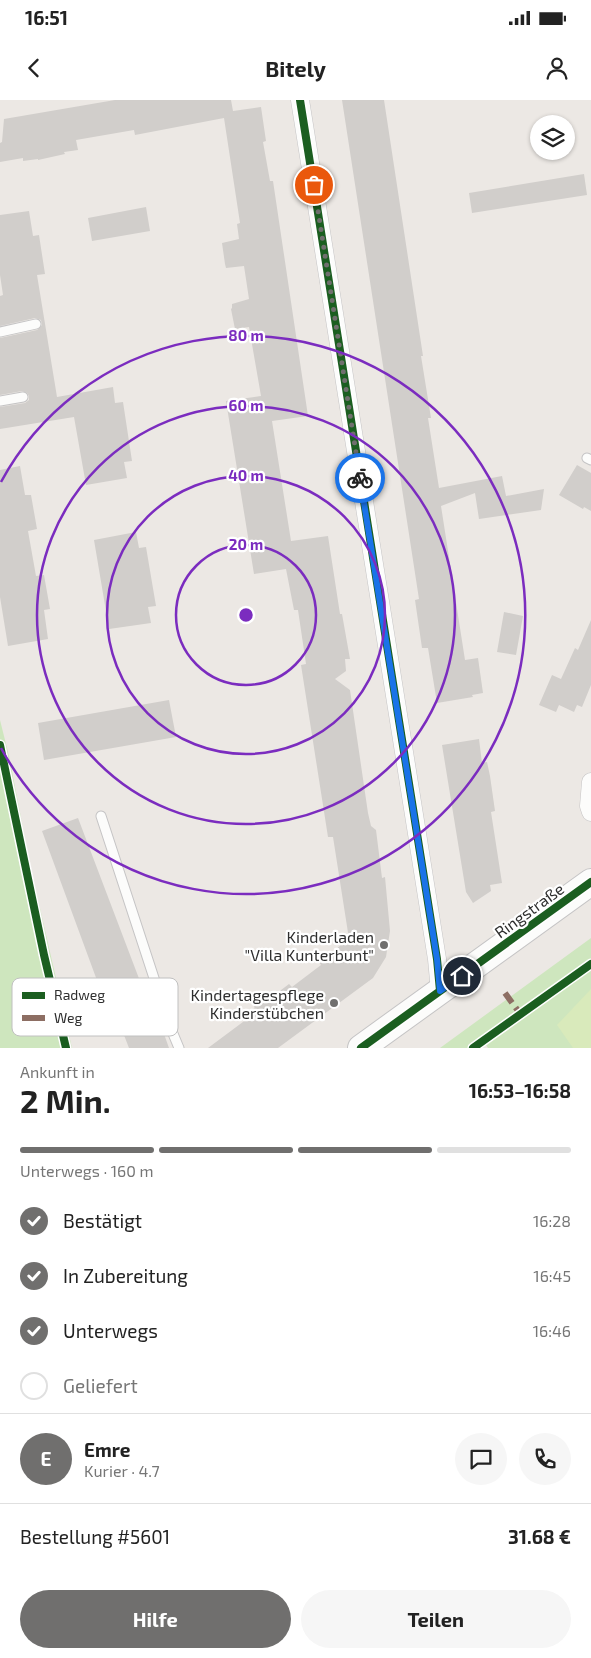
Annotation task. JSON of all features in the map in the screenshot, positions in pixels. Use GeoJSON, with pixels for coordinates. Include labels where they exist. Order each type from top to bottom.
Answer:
{"type":"FeatureCollection","features":[{"type":"Feature","properties":{"kind":"main road","name":"Ringstraße"},"geometry":{"type":"LineString","coordinates":[[361,1048],[591,882]]}},
{"type":"Feature","properties":{"kind":"street"},"geometry":{"type":"LineString","coordinates":[[300,100],[436,950],[440,991]]}},
{"type":"Feature","properties":{"kind":"street"},"geometry":{"type":"LineString","coordinates":[[591,782],[589,806],[591,812]]}},
{"type":"Feature","properties":{"kind":"lane"},"geometry":{"type":"LineString","coordinates":[[0,332],[36,324]]}},
{"type":"Feature","properties":{"kind":"lane"},"geometry":{"type":"LineString","coordinates":[[0,401],[23,397]]}},
{"type":"Feature","properties":{"kind":"lane"},"geometry":{"type":"LineString","coordinates":[[101,816],[154,978]]}},
{"type":"Feature","properties":{"kind":"lane"},"geometry":{"type":"LineString","coordinates":[[174,1036],[179,1048]]}},
{"type":"Feature","properties":{"kind":"green space"},"geometry":{"type":"Polygon","coordinates":[[[0,720],[56,978],[12,978],[12,1036],[69,1036],[72,1048],[0,1048],[0,720]]]}},
{"type":"Feature","properties":{"kind":"green space"},"geometry":{"type":"Polygon","coordinates":[[[591,938],[591,1048],[488,1048],[486,1045],[481,1048],[440,1048],[591,938]]]}},
{"type":"Feature","properties":{"kind":"green space"},"geometry":{"type":"Polygon","coordinates":[[[591,989],[591,1048],[573,1048],[557,1025],[591,989]]]}},
{"type":"Feature","properties":{"kind":"building"},"geometry":{"type":"Polygon","coordinates":[[[115,100],[231,100],[233,111],[261,107],[266,141],[263,142],[270,181],[273,181],[308,416],[272,421],[291,541],[328,536],[340,614],[342,614],[350,659],[345,659],[346,671],[335,679],[350,690],[368,813],[371,826],[376,830],[382,878],[385,877],[390,931],[386,957],[373,978],[278,1048],[208,1048],[255,1013],[254,1004],[264,1003],[289,984],[292,987],[321,965],[319,962],[349,939],[333,837],[328,837],[301,665],[306,664],[298,610],[294,610],[286,569],[254,574],[226,401],[261,396],[249,327],[235,329],[231,309],[232,304],[249,299],[244,266],[226,268],[222,243],[239,239],[237,224],[240,223],[224,118],[135,135],[134,130],[76,140],[78,150],[64,152],[65,154],[38,160],[23,161],[23,158],[0,162],[0,143],[2,142],[4,119],[115,100]]]}},
{"type":"Feature","properties":{"kind":"building"},"geometry":{"type":"Polygon","coordinates":[[[342,100],[384,100],[423,356],[421,356],[431,418],[428,418],[439,488],[502,476],[506,496],[544,489],[541,510],[479,519],[475,493],[441,506],[465,660],[478,658],[483,693],[472,695],[473,697],[437,703],[428,648],[422,648],[415,600],[419,599],[342,100]]]}},
{"type":"Feature","properties":{"kind":"building"},"geometry":{"type":"Polygon","coordinates":[[[584,174],[587,195],[472,213],[469,193],[584,174]]]}},
{"type":"Feature","properties":{"kind":"building"},"geometry":{"type":"Polygon","coordinates":[[[146,207],[150,231],[92,241],[88,218],[146,207]]]}},
{"type":"Feature","properties":{"kind":"building"},"geometry":{"type":"Polygon","coordinates":[[[29,211],[33,236],[39,235],[45,274],[37,275],[57,397],[113,387],[115,403],[123,402],[132,461],[124,462],[127,478],[86,485],[74,417],[0,429],[0,407],[25,403],[29,400],[29,396],[22,391],[0,395],[0,338],[37,330],[42,325],[41,320],[35,318],[0,326],[0,296],[3,295],[0,275],[0,215],[29,211]]]}},
{"type":"Feature","properties":{"kind":"building"},"geometry":{"type":"Polygon","coordinates":[[[577,465],[591,473],[591,511],[584,507],[583,509],[559,495],[577,465]]]}},
{"type":"Feature","properties":{"kind":"building"},"geometry":{"type":"Polygon","coordinates":[[[20,466],[25,495],[31,495],[37,529],[28,531],[36,576],[44,575],[50,609],[44,610],[48,639],[8,646],[0,597],[0,470],[20,466]]]}},
{"type":"Feature","properties":{"kind":"building"},"geometry":{"type":"Polygon","coordinates":[[[136,532],[139,548],[146,547],[156,606],[148,607],[151,623],[109,629],[94,540],[136,532]]]}},
{"type":"Feature","properties":{"kind":"building"},"geometry":{"type":"Polygon","coordinates":[[[504,612],[523,616],[516,655],[497,652],[504,612]]]}},
{"type":"Feature","properties":{"kind":"building"},"geometry":{"type":"Polygon","coordinates":[[[591,620],[591,685],[582,707],[577,705],[574,712],[559,705],[556,712],[539,705],[552,675],[561,679],[575,648],[578,650],[591,620]]]}},
{"type":"Feature","properties":{"kind":"building"},"geometry":{"type":"Polygon","coordinates":[[[169,700],[176,737],[44,760],[38,723],[169,700]]]}},
{"type":"Feature","properties":{"kind":"building"},"geometry":{"type":"Polygon","coordinates":[[[479,739],[482,763],[487,762],[490,776],[495,811],[491,812],[502,883],[490,885],[491,891],[473,903],[466,892],[442,745],[479,739]]]}},
{"type":"Feature","properties":{"kind":"building"},"geometry":{"type":"Polygon","coordinates":[[[78,818],[139,978],[96,978],[42,831],[78,818]]]}},
{"type":"Feature","properties":{"kind":"building"},"geometry":{"type":"Polygon","coordinates":[[[124,1036],[165,1036],[169,1048],[129,1048],[124,1036]]]}},
{"type":"Feature","properties":{"kind":"marked path"},"geometry":{"type":"LineString","coordinates":[[505,993],[521,1015]]}},
{"type":"Feature","properties":{"kind":"cycle path"},"geometry":{"type":"LineString","coordinates":[[300,100],[437,959],[440,991]]}},
{"type":"Feature","properties":{"kind":"cycle path"},"geometry":{"type":"LineString","coordinates":[[0,745],[49,978]]}},
{"type":"Feature","properties":{"kind":"cycle path"},"geometry":{"type":"LineString","coordinates":[[361,1048],[591,882]]}},
{"type":"Feature","properties":{"kind":"cycle path"},"geometry":{"type":"LineString","coordinates":[[473,1048],[591,964]]}},
{"type":"Feature","properties":{"kind":"cycle path"},"geometry":{"type":"LineString","coordinates":[[63,1036],[66,1048]]}},
{"type":"Feature","properties":{"kind":"way so far"},"geometry":{"type":"LineString","coordinates":[[314,185],[360,478]]}},
{"type":"Feature","properties":{"kind":"place","name":"Kinderladen \"Villa Kunterbunt\""},"geometry":{"type":"Point","coordinates":[384,945]}},
{"type":"Feature","properties":{"kind":"place","name":"Kindertagespflege Kinderstübchen"},"geometry":{"type":"Point","coordinates":[334,1003]}},
{"type":"Feature","properties":{"kind":"route"},"geometry":{"type":"LineString","coordinates":[[360,478],[437,959],[440,991],[462,976]]}}]}
